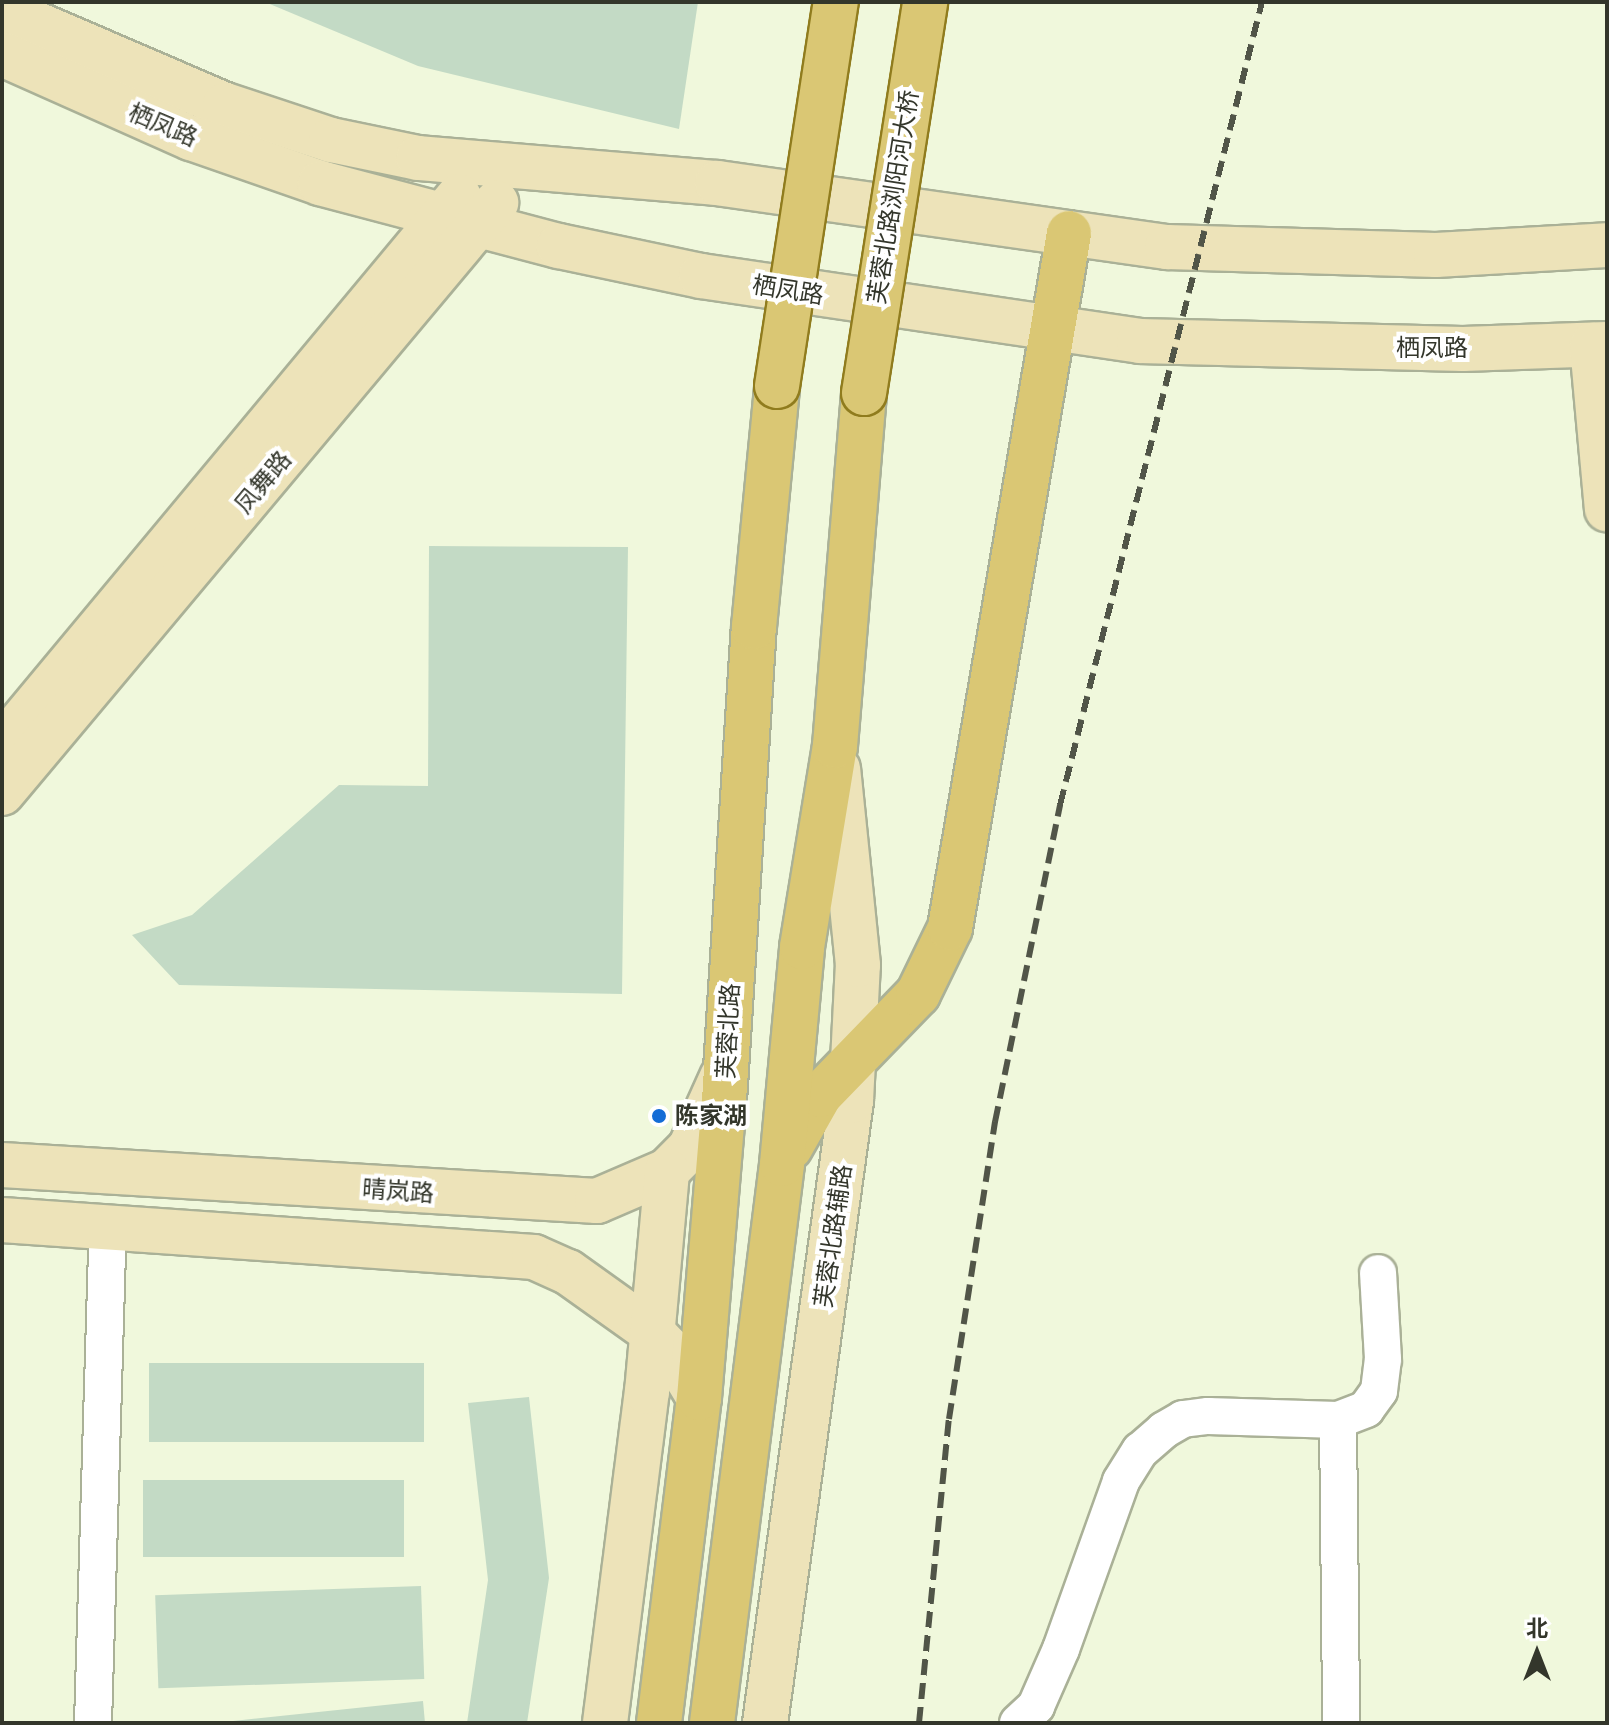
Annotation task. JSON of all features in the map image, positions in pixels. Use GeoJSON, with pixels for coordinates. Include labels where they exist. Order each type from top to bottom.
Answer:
{"type":"FeatureCollection","features":[{"type":"Feature","properties":{"kind":"main road","name":"芙蓉北路"},"geometry":{"type":"LineString","coordinates":[[659,1723],[699,1398],[726,1067],[752,643],[777,386],[836,2]]}},
{"type":"Feature","properties":{"kind":"main road","name":"芙蓉北路浏阳河大桥"},"geometry":{"type":"LineString","coordinates":[[835,746],[864,393],[925,2]]}},
{"type":"Feature","properties":{"kind":"main road"},"geometry":{"type":"LineString","coordinates":[[782,1164],[820,1095],[918,994],[950,928],[1069,233]]}},
{"type":"Feature","properties":{"kind":"main road"},"geometry":{"type":"LineString","coordinates":[[712,1723],[782,1164],[802,947],[835,746]]}},
{"type":"Feature","properties":{"kind":"street","name":"栖凤路"},"geometry":{"type":"LineString","coordinates":[[2,9],[167,82],[331,140],[504,168],[717,183],[1167,247],[1436,255],[1607,245]]}},
{"type":"Feature","properties":{"kind":"street","name":"栖凤路"},"geometry":{"type":"LineString","coordinates":[[2,54],[191,138],[320,183],[461,220],[701,276],[1053,330],[1195,345],[1600,344]]}},
{"type":"Feature","properties":{"kind":"street","name":"凤舞路"},"geometry":{"type":"LineString","coordinates":[[2,793],[504,168]]}},
{"type":"Feature","properties":{"kind":"street","name":"凤舞路"},"geometry":{"type":"LineString","coordinates":[[2,745],[461,220]]}},
{"type":"Feature","properties":{"kind":"street"},"geometry":{"type":"LineString","coordinates":[[1600,344],[1607,509]]}},
{"type":"Feature","properties":{"kind":"street","name":"芙蓉北路辅路"},"geometry":{"type":"LineString","coordinates":[[765,1723],[853,1061],[858,965],[835,746]]}},
{"type":"Feature","properties":{"kind":"street","name":"晴岚路"},"geometry":{"type":"LineString","coordinates":[[2,1165],[561,1202],[597,1201],[667,1171],[690,1148],[726,1067]]}},
{"type":"Feature","properties":{"kind":"street"},"geometry":{"type":"LineString","coordinates":[[605,1723],[652,1332],[667,1171]]}},
{"type":"Feature","properties":{"kind":"street"},"geometry":{"type":"LineString","coordinates":[[2,1220],[534,1257],[568,1272],[652,1332],[673,1354],[699,1398]]}},
{"type":"Feature","properties":{"kind":"street"},"geometry":{"type":"LineString","coordinates":[[93,1723],[108,1228]]}},
{"type":"Feature","properties":{"kind":"street"},"geometry":{"type":"LineString","coordinates":[[1018,1723],[1036,1706],[1055,1663],[1121,1481],[1140,1451],[1183,1419],[1251,1415],[1338,1420],[1366,1409],[1379,1391],[1383,1359],[1378,1273]]}},
{"type":"Feature","properties":{"kind":"street"},"geometry":{"type":"LineString","coordinates":[[1338,1420],[1341,1723]]}},
{"type":"Feature","properties":{"kind":"building"},"geometry":{"type":"Polygon","coordinates":[[[265,2],[698,2],[679,129],[418,66],[265,2]]]}},
{"type":"Feature","properties":{"kind":"building"},"geometry":{"type":"Polygon","coordinates":[[[429,546],[628,547],[622,994],[179,985],[132,935],[192,915],[339,785],[428,786],[429,546]]]}},
{"type":"Feature","properties":{"kind":"building"},"geometry":{"type":"Polygon","coordinates":[[[149,1363],[424,1363],[424,1442],[149,1442],[149,1363]]]}},
{"type":"Feature","properties":{"kind":"building"},"geometry":{"type":"Polygon","coordinates":[[[529,1397],[549,1578],[527,1723],[467,1723],[488,1580],[468,1403],[529,1397]]]}},
{"type":"Feature","properties":{"kind":"building"},"geometry":{"type":"Polygon","coordinates":[[[143,1480],[404,1480],[404,1557],[143,1557],[143,1480]]]}},
{"type":"Feature","properties":{"kind":"building"},"geometry":{"type":"Polygon","coordinates":[[[421,1586],[424,1679],[158,1688],[155,1595],[421,1586]]]}},
{"type":"Feature","properties":{"kind":"building"},"geometry":{"type":"Polygon","coordinates":[[[423,1701],[425,1723],[233,1723],[233,1721],[423,1701]]]}},
{"type":"Feature","properties":{"kind":"railway"},"geometry":{"type":"LineString","coordinates":[[919,1723],[949,1419],[995,1122],[1060,805],[1262,2]]}},
{"type":"Feature","properties":{"kind":"place","name":"陈家湖"},"geometry":{"type":"Point","coordinates":[659,1116]}}]}
